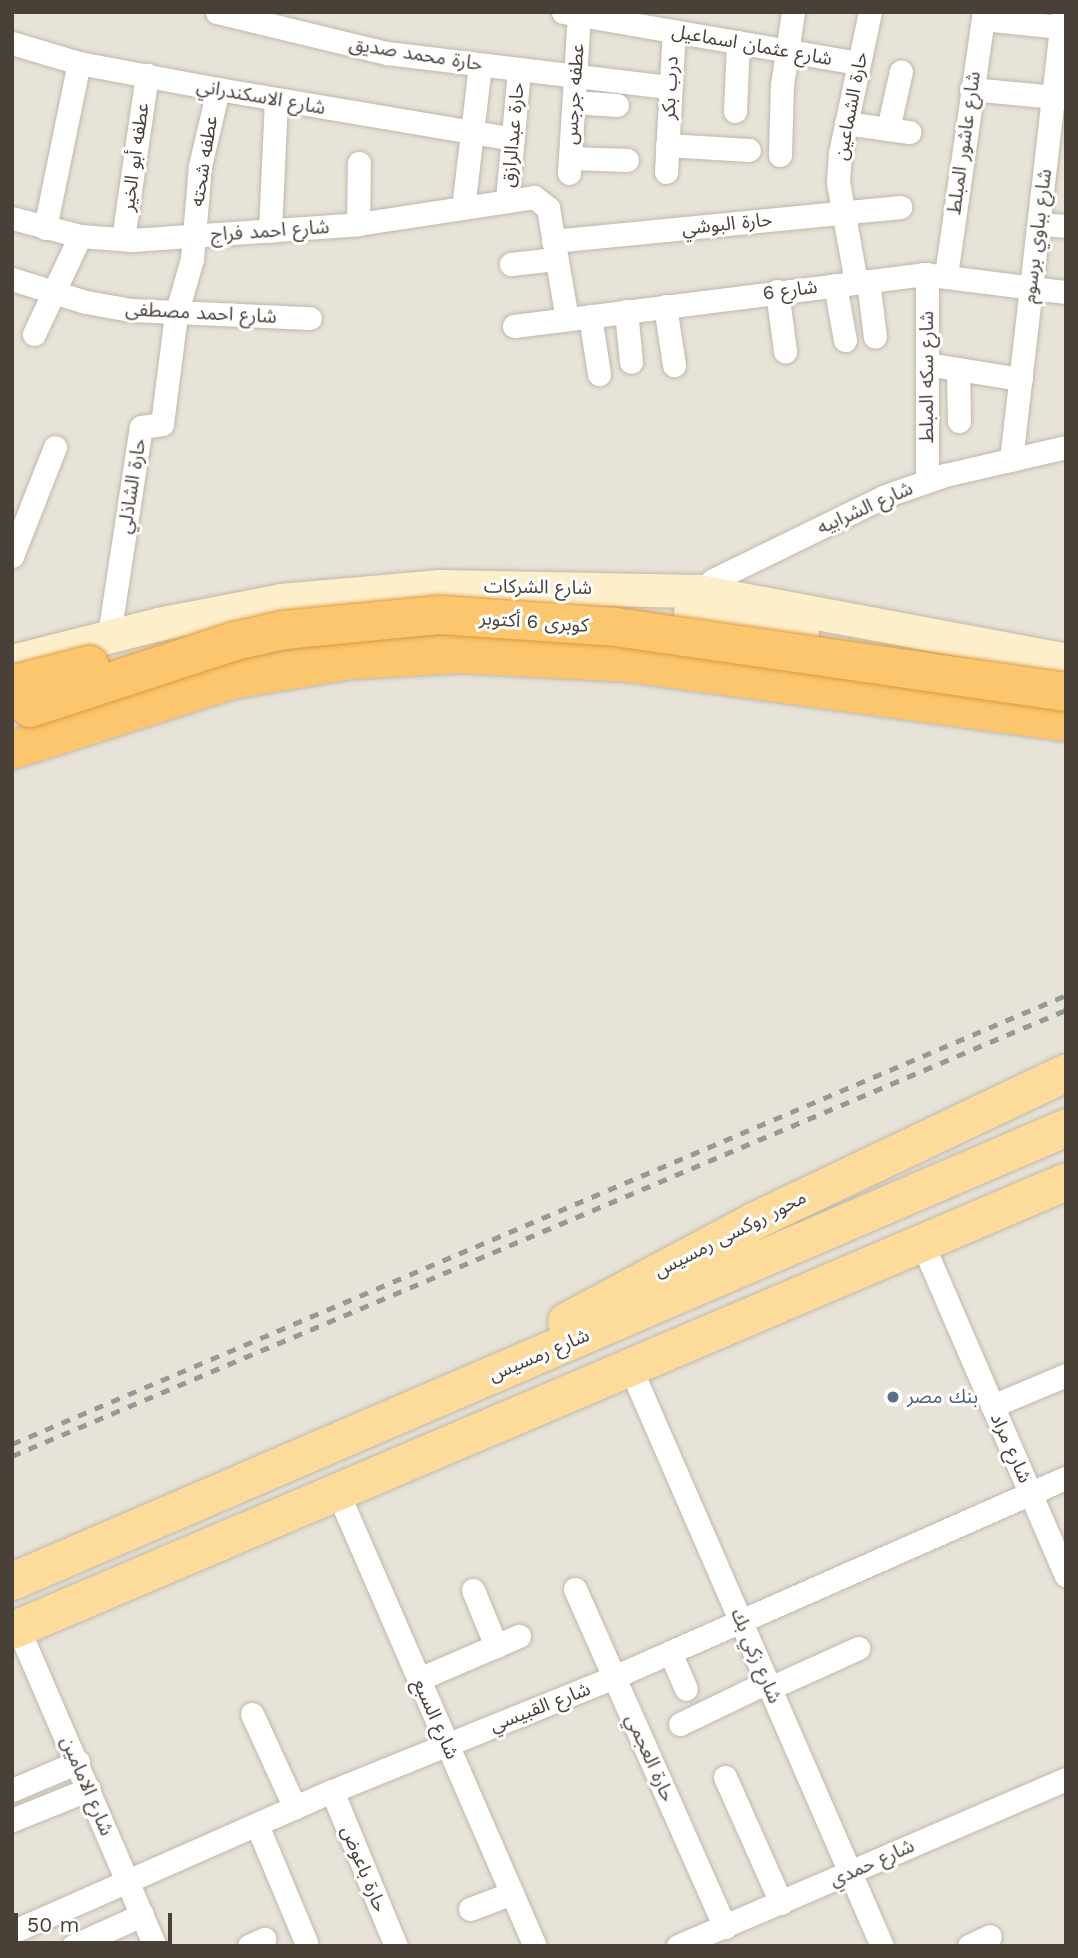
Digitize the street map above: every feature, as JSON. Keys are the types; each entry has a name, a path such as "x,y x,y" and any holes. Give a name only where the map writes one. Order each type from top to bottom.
{"highway":[{"name":"كوبرى 6 أكتوبر","path":"12,750 284,630 440,615 615,627 1066,692"},
{"path":"12,733 197,676 320,652 403,642 485,640 636,649 1066,709"},
{"name":"كوبرى 6 أكتوبر","path":"12,714 172,680 230,680 351,660 515,655 629,663 1066,722"},
{"path":"12,685 130,657 172,680 150,728 12,775"}],"main road":[{"name":"شارع الشركات","path":"12,661 109,635 281,600 390,588 693,602 1066,660"},
{"name":"شارع الشركات","path":"12,674 182,632 386,605 652,607 693,602 967,661 1066,670"},
{"path":"636,649 673,634 693,602"},
{"path":"693,602 688,638 707,658"},
{"name":"محور روكسى رمسيس","path":"403,1414 701,1247 1066,1072"},
{"name":"شارع رمسيس","path":"12,1581 1066,1127"},
{"path":"15,1629 1066,1181"}],"street":[{"name":"حارة محمد صديق","path":"218,12 387,53 670,87"},
{"path":"779,155 786,50 793,12"},
{"name":"حارة الشماعين","path":"870,12 846,123 839,172 853,283 875,337"},
{"name":"شارع عثمان اسماعيل","path":"571,14 643,19 674,31 859,63"},
{"name":"عطفه جرجس","path":"571,14 575,77 570,165 626,160"},
{"path":"984,15 1062,20"},
{"name":"شارع عاشور المبلط","path":"937,274 984,15"},
{"name":"شارع بباوي برسوم","path":"1011,460 1039,223 1060,98 1062,20"},
{"name":"درب بكر","path":"666,172 674,31"},
{"path":"735,111 738,42"},
{"name":"شارع الاسكندراني","path":"12,43 79,63 276,100 513,139"},
{"path":"45,229 79,63"},
{"path":"463,208 480,65"},
{"name":"حارة عبدالرازق","path":"517,199 513,139 519,70"},
{"path":"846,123 899,130 901,71"},
{"name":"عطفه أبو الخير","path":"123,239 147,75"},
{"name":"عطفه شحته","path":"176,315 195,235 200,166 218,89"},
{"path":"971,89 1060,98"},
{"path":"270,231 276,100"},
{"path":"574,102 617,105"},
{"name":"درب بكر","path":"667,145 749,150"},
{"path":"358,224 359,163"},
{"path":"517,199 548,208 566,319"},
{"name":"شارع احمد فراج","path":"12,218 45,229 80,236 123,239 358,224 517,199"},
{"name":"حارة البوشي","path":"511,264 555,250 842,212 900,207"},
{"path":"1039,223 1066,226"},
{"path":"34,334 80,236"},
{"name":"شارع 6","path":"514,326 777,291 937,274 1066,292"},
{"name":"شارع سكه المبلط","path":"927,481 927,364 937,274"},
{"name":"شارع احمد مصطفى","path":"12,279 53,293 131,310 176,315 310,318"},
{"path":"845,340 853,283"},
{"path":"777,291 785,351"},
{"path":"665,306 674,365"},
{"path":"626,311 631,362"},
{"name":"حارة الشاذلي","path":"109,635 141,427 162,424 176,315"},
{"path":"590,316 599,374"},
{"path":"927,364 1021,379"},
{"path":"958,369 959,421"},
{"path":"12,556 55,447"},
{"name":"شارع الشرابيه","path":"693,602 713,580 885,496 927,481 1066,447"},
{"name":"شارع مراد","path":"922,1243 1064,1564"},
{"name":"شارع زكي بك","path":"630,1367 882,1946"},
{"path":"992,1406 1066,1375"},
{"name":"شارع القبيسي","path":"15,1923 128,1883 332,1791 614,1677 1066,1478"},
{"name":"شارع السبع","path":"337,1492 535,1946"},
{"name":"حارة العجمي","path":"575,1588 725,1927"},
{"path":"474,1590 496,1646"},
{"name":"شارع الامامين","path":"15,1629 78,1762 155,1946"},
{"path":"419,1679 519,1636"},
{"path":"680,1724 858,1648"},
{"path":"670,1652 685,1689"},
{"path":"252,1714 295,1808"},
{"path":"12,1790 78,1762"},
{"path":"725,1777 781,1903"},
{"name":"شارع حمدي","path":"678,1946 1066,1779"},
{"path":"12,1820 89,1788"},
{"name":"حارة باعوض","path":"332,1791 396,1946"},
{"path":"257,1825 306,1942"},
{"path":"470,1909 512,1893"},
{"path":"73,1946 142,1916"},
{"path":"968,1946 990,1936"}],"shaded area":[{"path":"12,12 1066,12 1066,1946 12,1946"}],"railway":[{"path":"12,1444 1066,995"},
{"path":"12,1456 1066,1010"}],"place":[{"name":"بنك مصر","path":"893,1397"}]}
